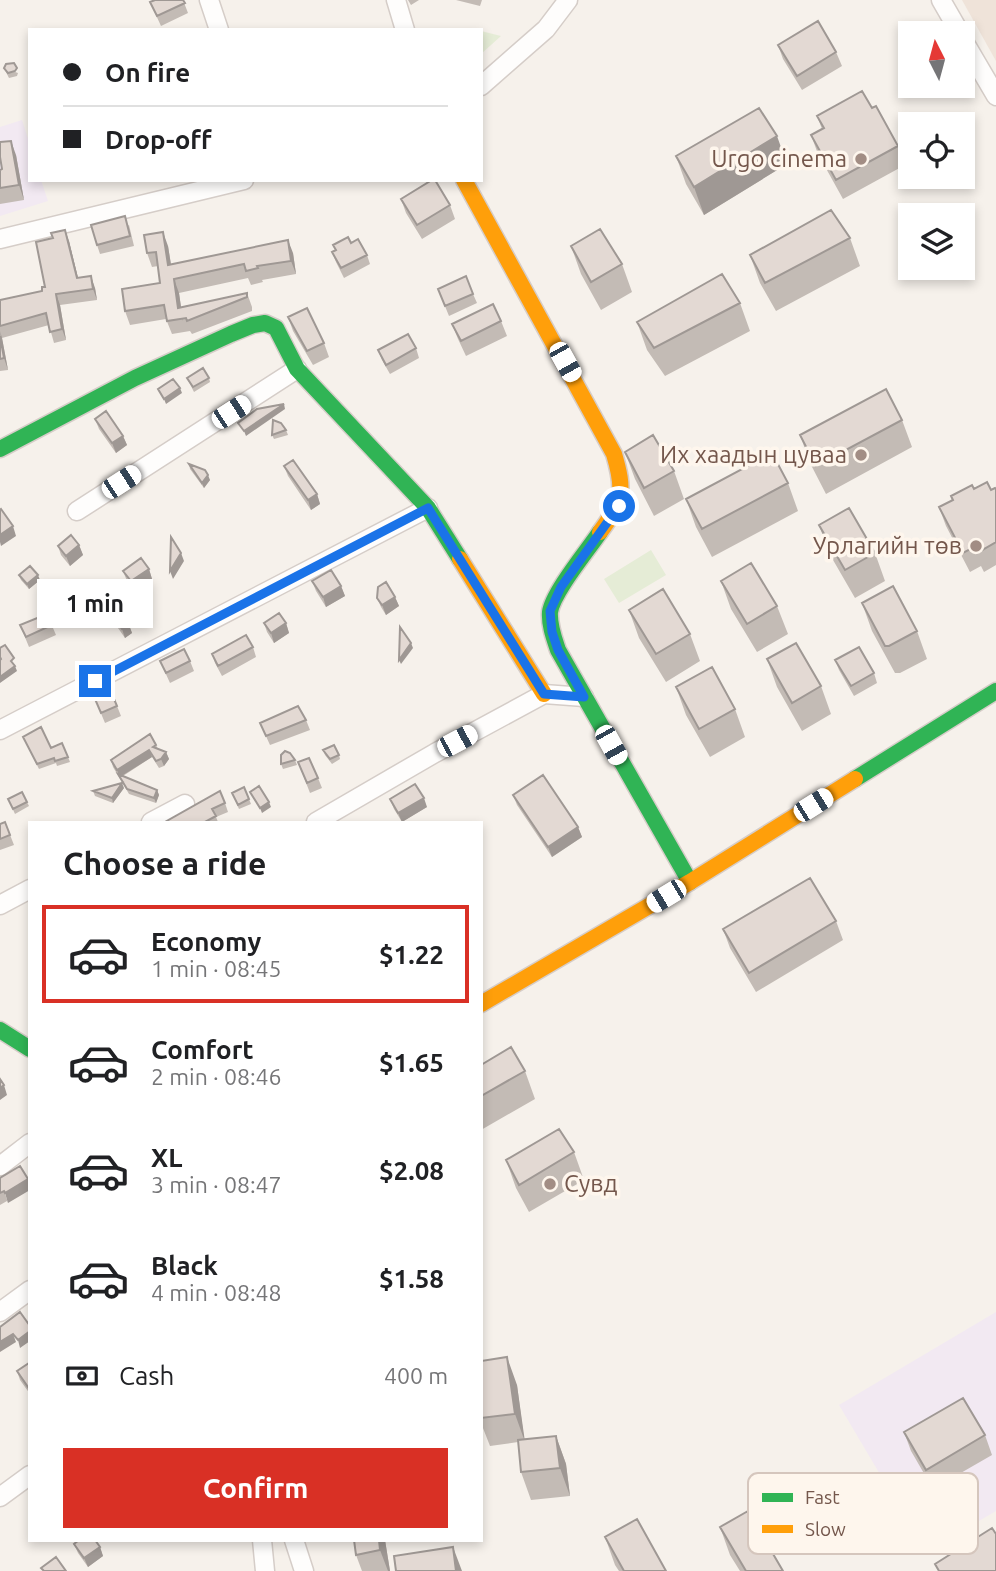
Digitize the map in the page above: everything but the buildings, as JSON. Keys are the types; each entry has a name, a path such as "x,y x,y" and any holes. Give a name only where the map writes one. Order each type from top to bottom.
{"street":[{"path":"209,0 218,28"},
{"path":"396,0 404,28"},
{"path":"483,84 546,29 568,0"},
{"path":"941,0 953,21"},
{"path":"975,60 996,96"},
{"path":"0,239 237,182"},
{"path":"465,182 598,420 614,454 621,477 619,506 561,587 550,611 552,632 558,650 690,882"},
{"path":"0,449 135,378 253,325 265,323 276,328 297,369 428,508 544,694"},
{"path":"78,511 297,369"},
{"path":"0,730 428,508"},
{"path":"483,1003 690,882 996,691"},
{"path":"318,821 435,752 544,694 584,697"},
{"path":"153,821 185,804"},
{"path":"0,905 28,890"},
{"path":"0,1030 28,1048"},
{"path":"0,1166 28,1145"},
{"path":"0,1312 28,1291"},
{"path":"0,1497 28,1476"},
{"path":"262,1542 265,1571"},
{"path":"295,1542 304,1571"}],"shaded area":[{"path":"962,0 996,0 996,61 975,21"},
{"path":"22,120 28,139 28,182 42,182 48,201 0,216 0,127"},
{"path":"996,1312 996,1511 978,1522 978,1473 879,1473 839,1405"}],"green space":[{"path":"483,32 501,36 483,52"},
{"path":"651,550 666,575 619,603 604,579"}],"traffic: fast":[{"path":"0,449 135,378 231,334 265,323 276,328 297,369 428,508 460,559"},
{"path":"600,532 564,583 553,604 550,612 552,631 558,650 690,882"},
{"path":"855,779 996,691"},
{"path":"0,1030 28,1048"}],"traffic: slow":[{"path":"465,182 614,454 620,477 620,495 600,532"},
{"path":"460,559 544,694"},
{"path":"483,1003 690,882 855,779"}],"place":[{"name":"Urgo cinema","path":"861,159"},
{"name":"Их хаадын цуваа","path":"861,455"},
{"name":"Урлагийн төв","path":"976,546"},
{"name":"Сувд","path":"550,1184"}],"route":[{"path":"95,681 428,508 544,694 584,697 558,650 552,632 550,611 561,587 619,506"}]}
